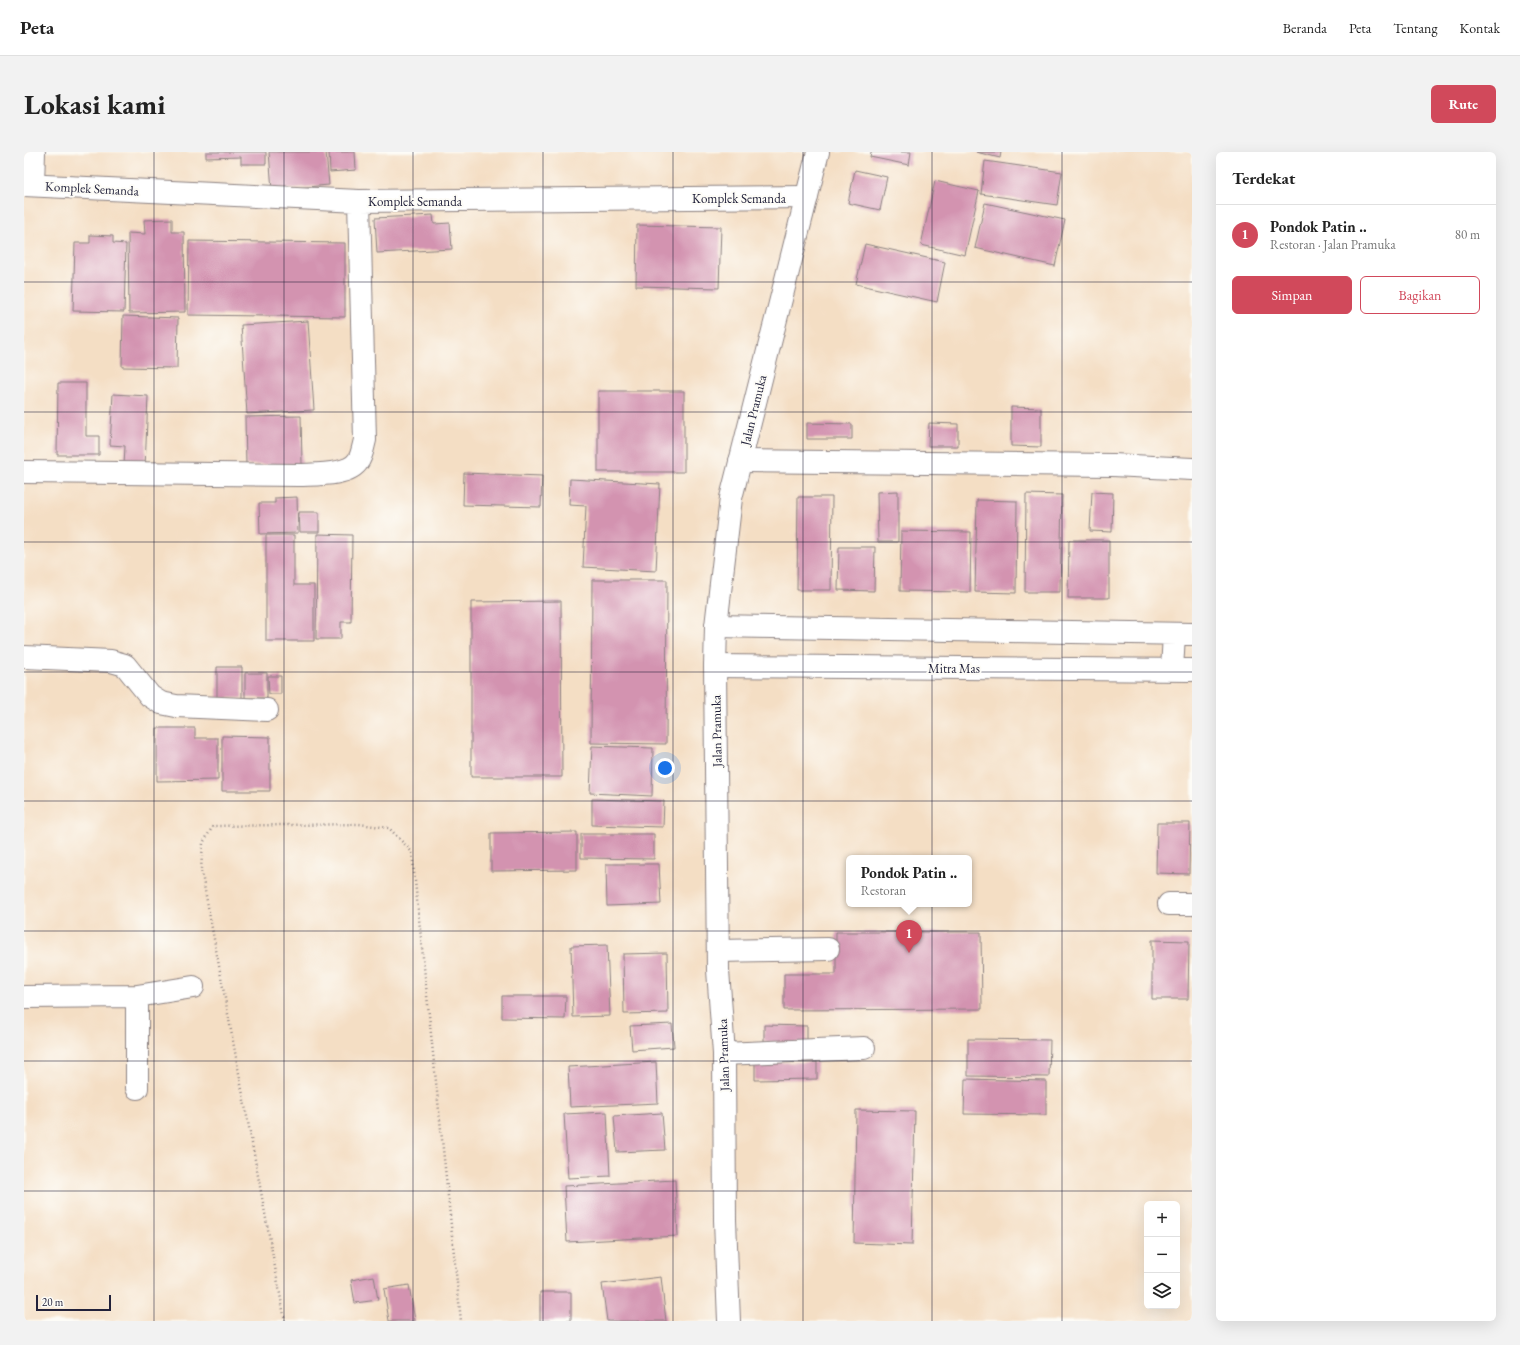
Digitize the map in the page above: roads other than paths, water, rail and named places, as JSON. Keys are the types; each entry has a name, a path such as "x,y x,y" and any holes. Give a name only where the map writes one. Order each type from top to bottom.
{"street":[{"path":"28,185 34,152"},
{"name":"Jalan Pramuka","path":"729,1321 725,1220 724,1054 718,951 715,666 716,626 731,498 818,152"},
{"name":"Komplek Semanda","path":"28,185 359,201 807,197"},
{"path":"24,472 299,475 336,473 352,467 358,462 365,440 359,201"},
{"path":"740,461 1113,465 1192,469"},
{"path":"716,626 1183,634 1182,670"},
{"path":"24,657 111,661 125,665 150,696 161,703 176,706 267,710"},
{"name":"Mitra Mas","path":"715,666 1182,670"},
{"path":"1169,904 1192,904"},
{"path":"718,951 828,949"},
{"path":"24,997 137,996 193,987"},
{"path":"137,996 137,1088"},
{"path":"724,1054 864,1048"}],"place":[{"name":"Pondok Patin ..","path":"909,953"}]}
